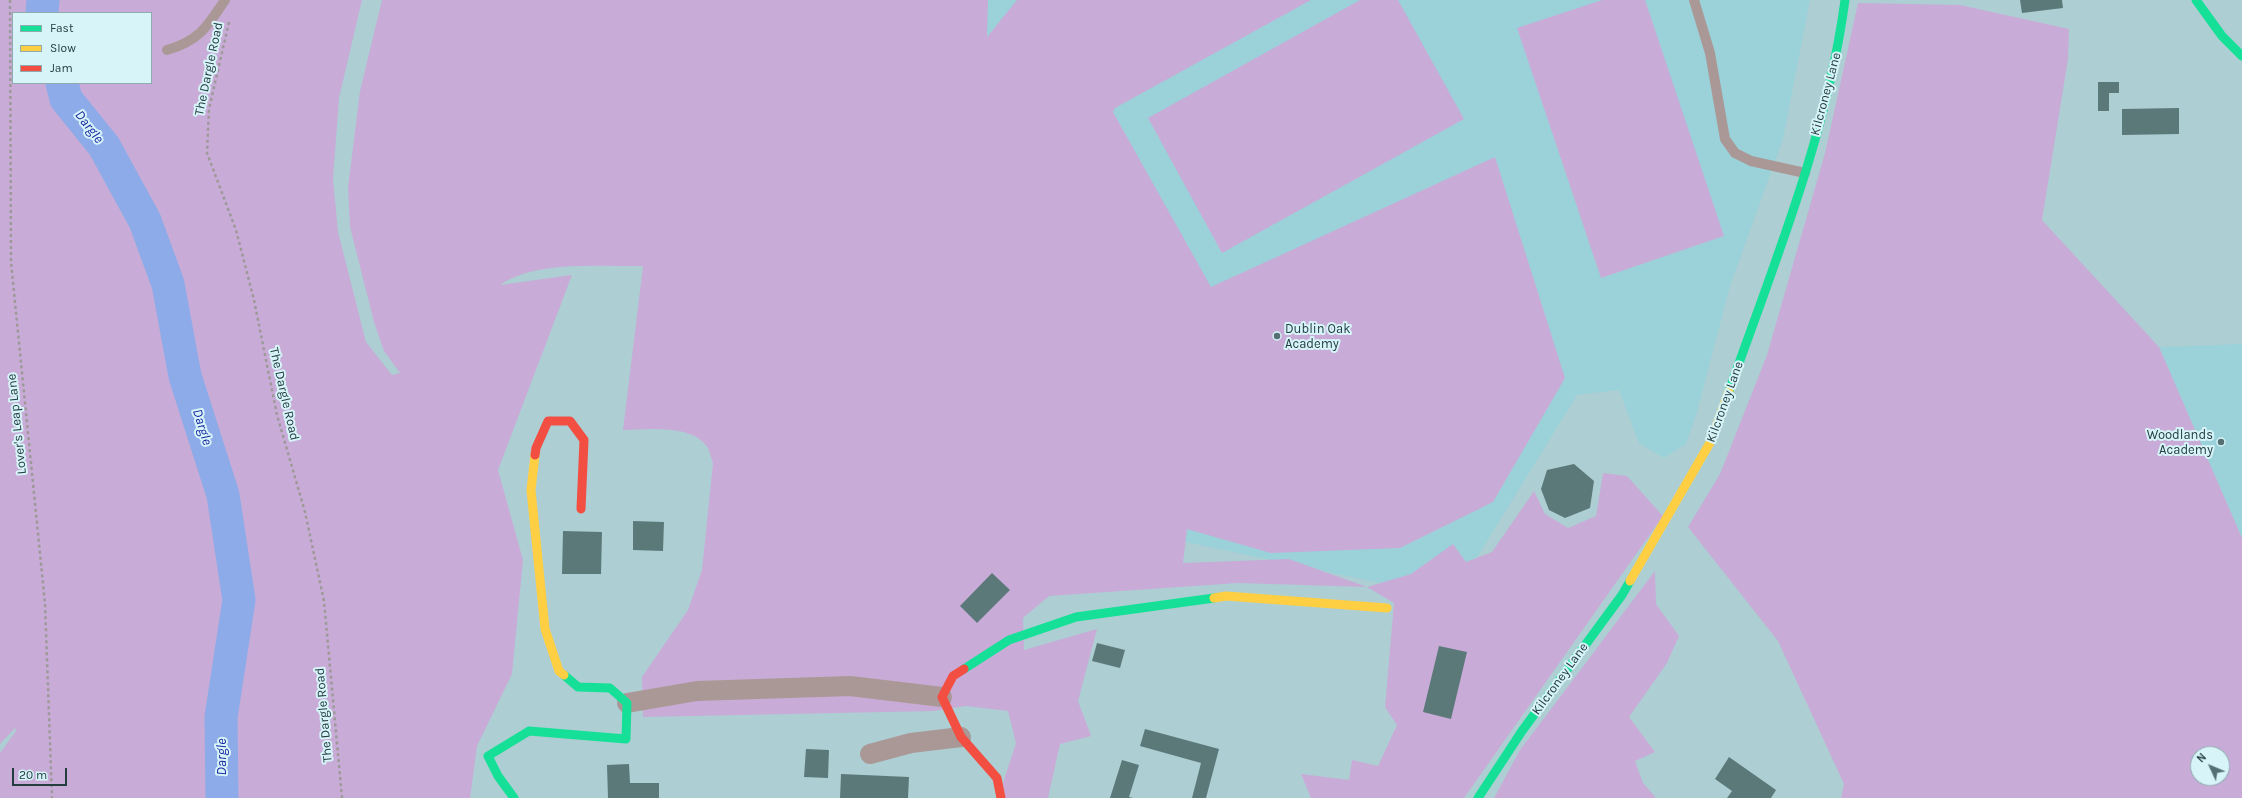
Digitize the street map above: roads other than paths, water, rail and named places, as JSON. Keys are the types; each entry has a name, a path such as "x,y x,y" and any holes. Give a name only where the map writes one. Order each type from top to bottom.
{"street":[{"name":"Kilcroney Lane","path":"1478,798 1522,731 1622,595 1712,441 1805,173 1839,44 1845,0"},
{"path":"2196,0 2222,36 2242,56"},
{"path":"580,509 584,440 570,421 548,421 536,448 531,490 545,628 559,671 578,688 610,688 627,703"},
{"path":"942,697 953,676 1008,640 1076,617 1226,596 1387,608"},
{"path":"627,703 698,690 850,686 942,697"},
{"path":"942,697 961,738 997,778 1001,798"},
{"path":"514,798 498,776 488,756 529,732 626,740 627,703"},
{"path":"870,754 911,743 961,738"}],"lane":[{"path":"167,50 186,45 201,33 225,0"},
{"path":"1694,0 1710,53 1725,139 1735,153 1751,161 1805,173"}],"waterway":[{"name":"Dargle","path":"42,12 43,0"},
{"name":"Dargle","path":"62,84 66,99 104,146 145,221 168,284 185,376 223,495 239,600 221,717 222,798"}],"place":[{"name":"Dublin Oak Academy","path":"1277,336"},
{"name":"Woodlands Academy","path":"2221,442"}]}
